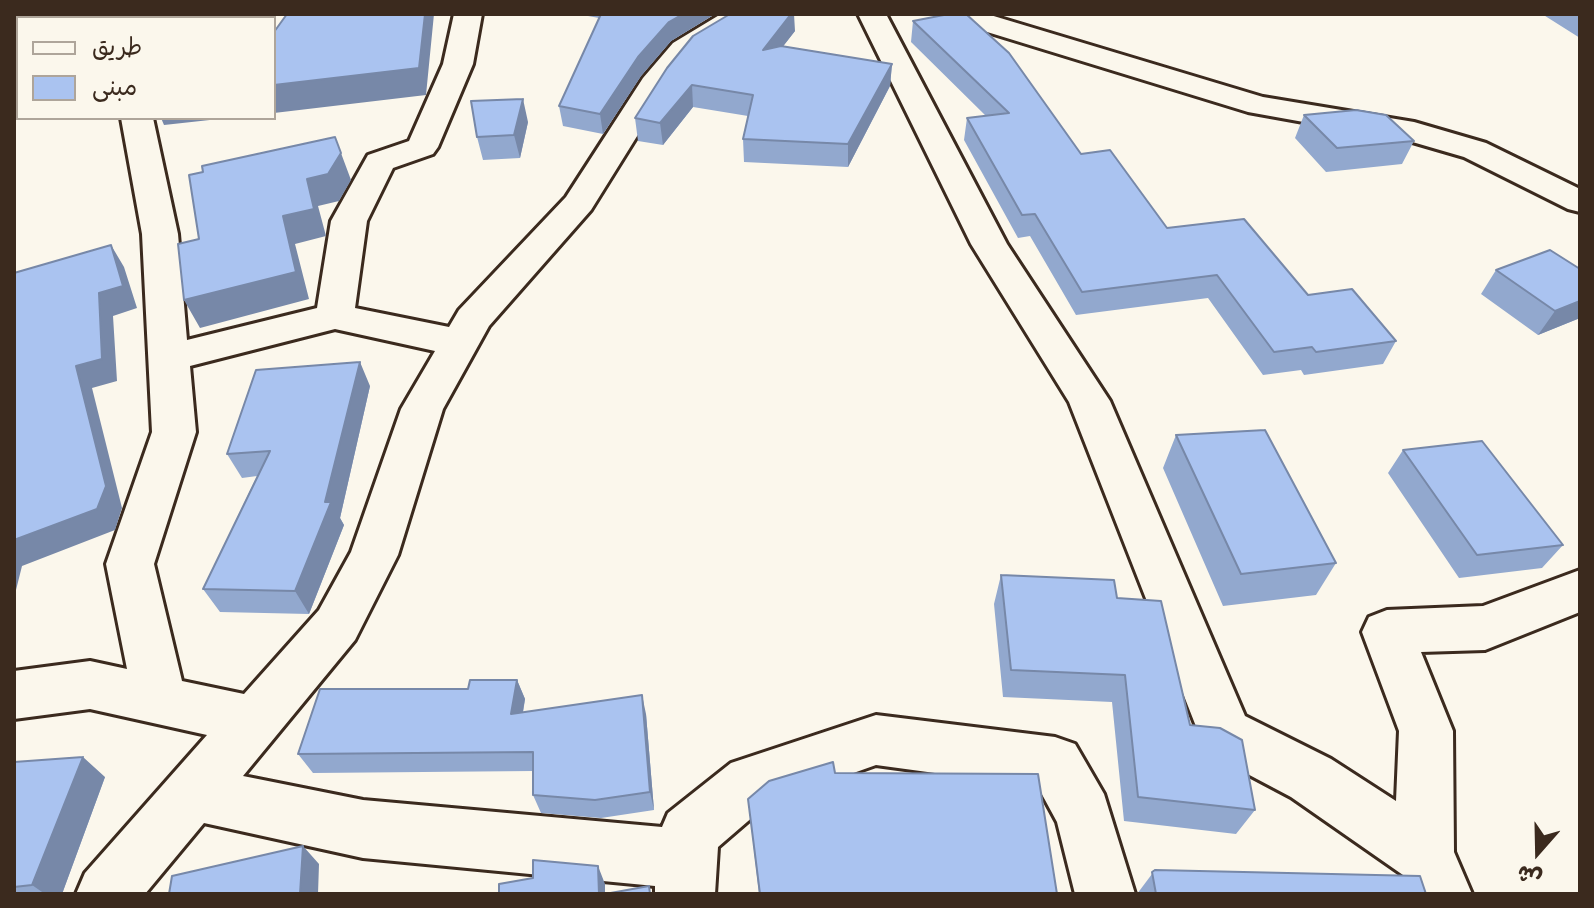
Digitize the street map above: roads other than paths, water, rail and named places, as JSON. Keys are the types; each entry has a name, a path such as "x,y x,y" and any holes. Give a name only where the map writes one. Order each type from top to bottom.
{"street":[{"path":"335,316 349,221 380,162 422,147 458,64 468,14"},
{"path":"106,894 337,625 374,555 422,409 473,319 579,203 654,84 683,49 740,14"},
{"path":"872,14 989,244 1089,401 1225,734 1311,778 1433,874"},
{"path":"958,14 1259,105 1414,132 1475,150 1580,202"},
{"path":"137,120 160,234 174,432 130,564 160,701"},
{"path":"169,358 335,316 459,343"},
{"path":"1433,874 1426,731 1387,632 1485,628 1580,590"},
{"path":"14,695 90,685 252,721"},
{"path":"190,793 363,829 686,877 689,833 751,782 876,740 1055,763 1084,814 1105,894"}]}
